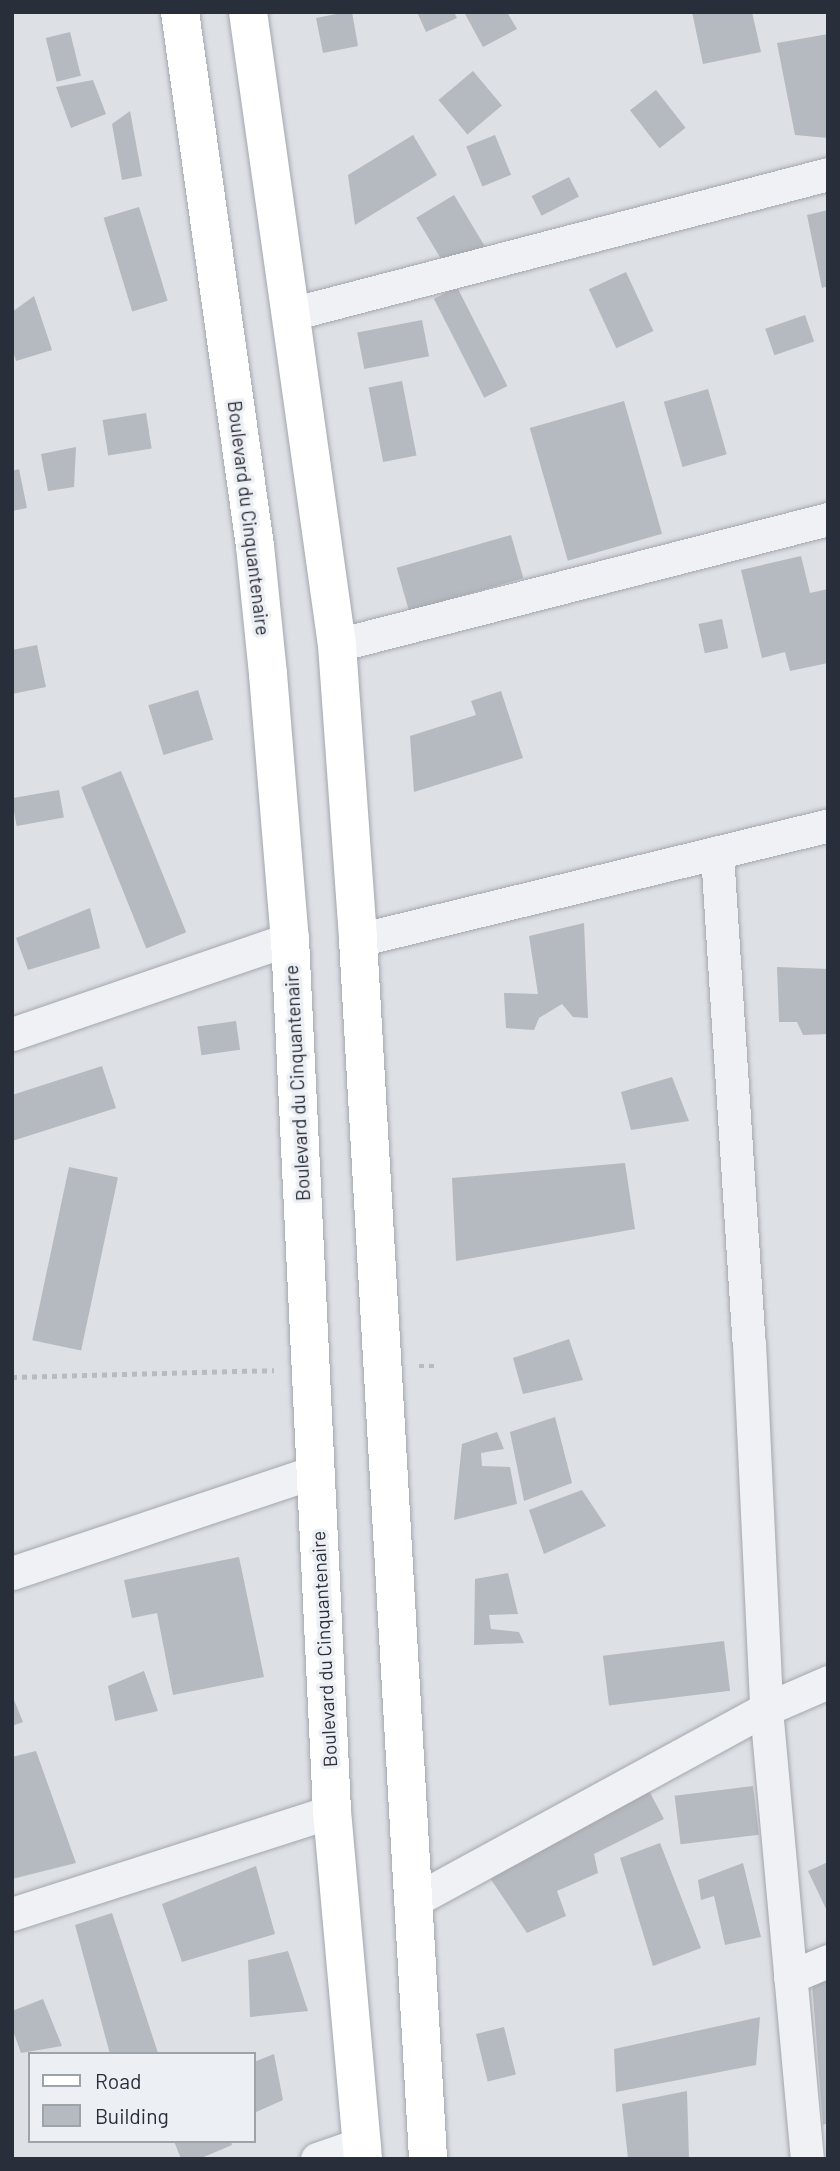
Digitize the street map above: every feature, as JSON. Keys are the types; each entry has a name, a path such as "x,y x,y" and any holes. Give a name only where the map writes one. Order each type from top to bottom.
{"main road":[{"name":"Boulevard du Cinquantenaire","path":"180,12 255,546 290,939 332,1811 363,2151"},
{"path":"248,12 337,645 358,940 428,2159"}],"street":[{"path":"291,314 828,174"},
{"path":"337,645 828,519"},
{"path":"358,940 828,825"},
{"path":"717,854 748,1343 766,1709 807,2159"},
{"path":"12,1034 290,939"},
{"path":"12,1573 316,1471"},
{"path":"415,1900 766,1709 828,1682"},
{"path":"12,1914 332,1811"},
{"path":"790,1977 828,1961"},
{"path":"317,2159 363,2151"}],"path":[{"path":"382,1367 436,1366"},
{"path":"12,1377 311,1369"}],"building":[{"path":"352,12 358,46 323,53 316,18"},
{"path":"417,12 454,12 457,18 426,32"},
{"path":"464,12 507,12 517,29 483,47"},
{"path":"692,12 752,12 761,52 703,64"},
{"path":"70,32 81,76 57,82 46,38"},
{"path":"828,34 828,138 795,135 777,43"},
{"path":"473,71 502,105 467,134 439,100"},
{"path":"93,80 106,114 71,128 56,87"},
{"path":"656,90 686,128 660,148 630,110"},
{"path":"130,111 142,176 122,180 112,124"},
{"path":"413,135 437,175 355,225 348,175"},
{"path":"495,135 511,175 482,186 466,147"},
{"path":"569,177 579,197 542,216 532,196"},
{"path":"454,195 486,249 449,272 416,218"},
{"path":"139,207 168,301 132,312 104,218"},
{"path":"828,210 828,286 822,288 807,215"},
{"path":"626,272 653,331 616,348 589,289"},
{"path":"457,287 507,386 484,398 434,299"},
{"path":"34,296 52,350 16,361 12,347 12,312"},
{"path":"805,315 814,341 774,355 765,329"},
{"path":"422,320 429,356 364,369 357,333"},
{"path":"402,381 417,456 383,462 369,387"},
{"path":"708,389 727,454 683,467 664,402"},
{"path":"624,401 662,534 568,561 530,428"},
{"path":"146,413 152,449 108,455 103,420"},
{"path":"76,447 74,487 48,491 41,454"},
{"path":"19,469 27,508 12,511 12,471"},
{"path":"511,535 523,578 409,611 397,568"},
{"path":"801,556 810,593 828,589 828,663 790,671 785,652 762,658 741,570"},
{"path":"722,619 728,648 705,653 699,624"},
{"path":"37,645 46,687 12,694 12,650"},
{"path":"198,690 213,740 163,755 148,705"},
{"path":"501,691 523,758 414,792 410,736 476,715 471,701"},
{"path":"121,771 186,932 146,948 81,787"},
{"path":"59,790 64,818 17,826 12,798"},
{"path":"90,908 100,948 28,970 16,938"},
{"path":"584,923 588,1018 573,1017 562,1004 539,1018 534,1030 506,1028 504,993 538,994 529,936"},
{"path":"777,967 828,969 828,1034 803,1035 797,1022 779,1022"},
{"path":"236,1021 240,1050 201,1055 197,1026"},
{"path":"102,1066 116,1108 12,1141 12,1095"},
{"path":"672,1077 689,1121 631,1130 621,1092"},
{"path":"625,1163 635,1229 456,1261 452,1178"},
{"path":"69,1167 118,1177 81,1351 32,1340"},
{"path":"569,1339 583,1380 523,1394 513,1358"},
{"path":"555,1417 572,1483 524,1501 510,1432"},
{"path":"497,1432 504,1449 481,1453 482,1466 510,1467 517,1504 454,1520 462,1444"},
{"path":"582,1490 606,1526 544,1554 529,1510"},
{"path":"239,1557 264,1677 173,1695 157,1613 132,1618 124,1580"},
{"path":"508,1573 518,1614 489,1615 491,1629 519,1632 524,1643 474,1645 475,1579"},
{"path":"724,1641 730,1691 609,1705 603,1656"},
{"path":"144,1671 158,1711 115,1721 108,1686"},
{"path":"12,1695 23,1722 12,1726"},
{"path":"36,1751 76,1863 12,1879 12,1757"},
{"path":"753,1786 759,1835 681,1844 675,1796"},
{"path":"648,1789 664,1819 594,1854 598,1873 557,1891 566,1916 527,1933 490,1878"},
{"path":"660,1843 701,1948 653,1966 620,1858"},
{"path":"828,1862 828,1913 808,1871"},
{"path":"743,1863 761,1937 725,1945 714,1896 701,1900 698,1880"},
{"path":"256,1866 275,1934 182,1962 162,1904"},
{"path":"112,1913 158,2052 109,2052 75,1925"},
{"path":"288,1951 308,2011 250,2017 248,1960"},
{"path":"828,1976 828,2123 823,2125 812,1982"},
{"path":"43,1999 62,2046 21,2053 12,2028 12,2011"},
{"path":"760,2017 756,2065 616,2092 614,2049"},
{"path":"504,2027 516,2075 488,2082 476,2034"},
{"path":"274,2054 283,2100 256,2112 256,2061"},
{"path":"687,2091 689,2159 628,2159 622,2104"},
{"path":"175,2143 232,2143 199,2159 181,2159"}]}
